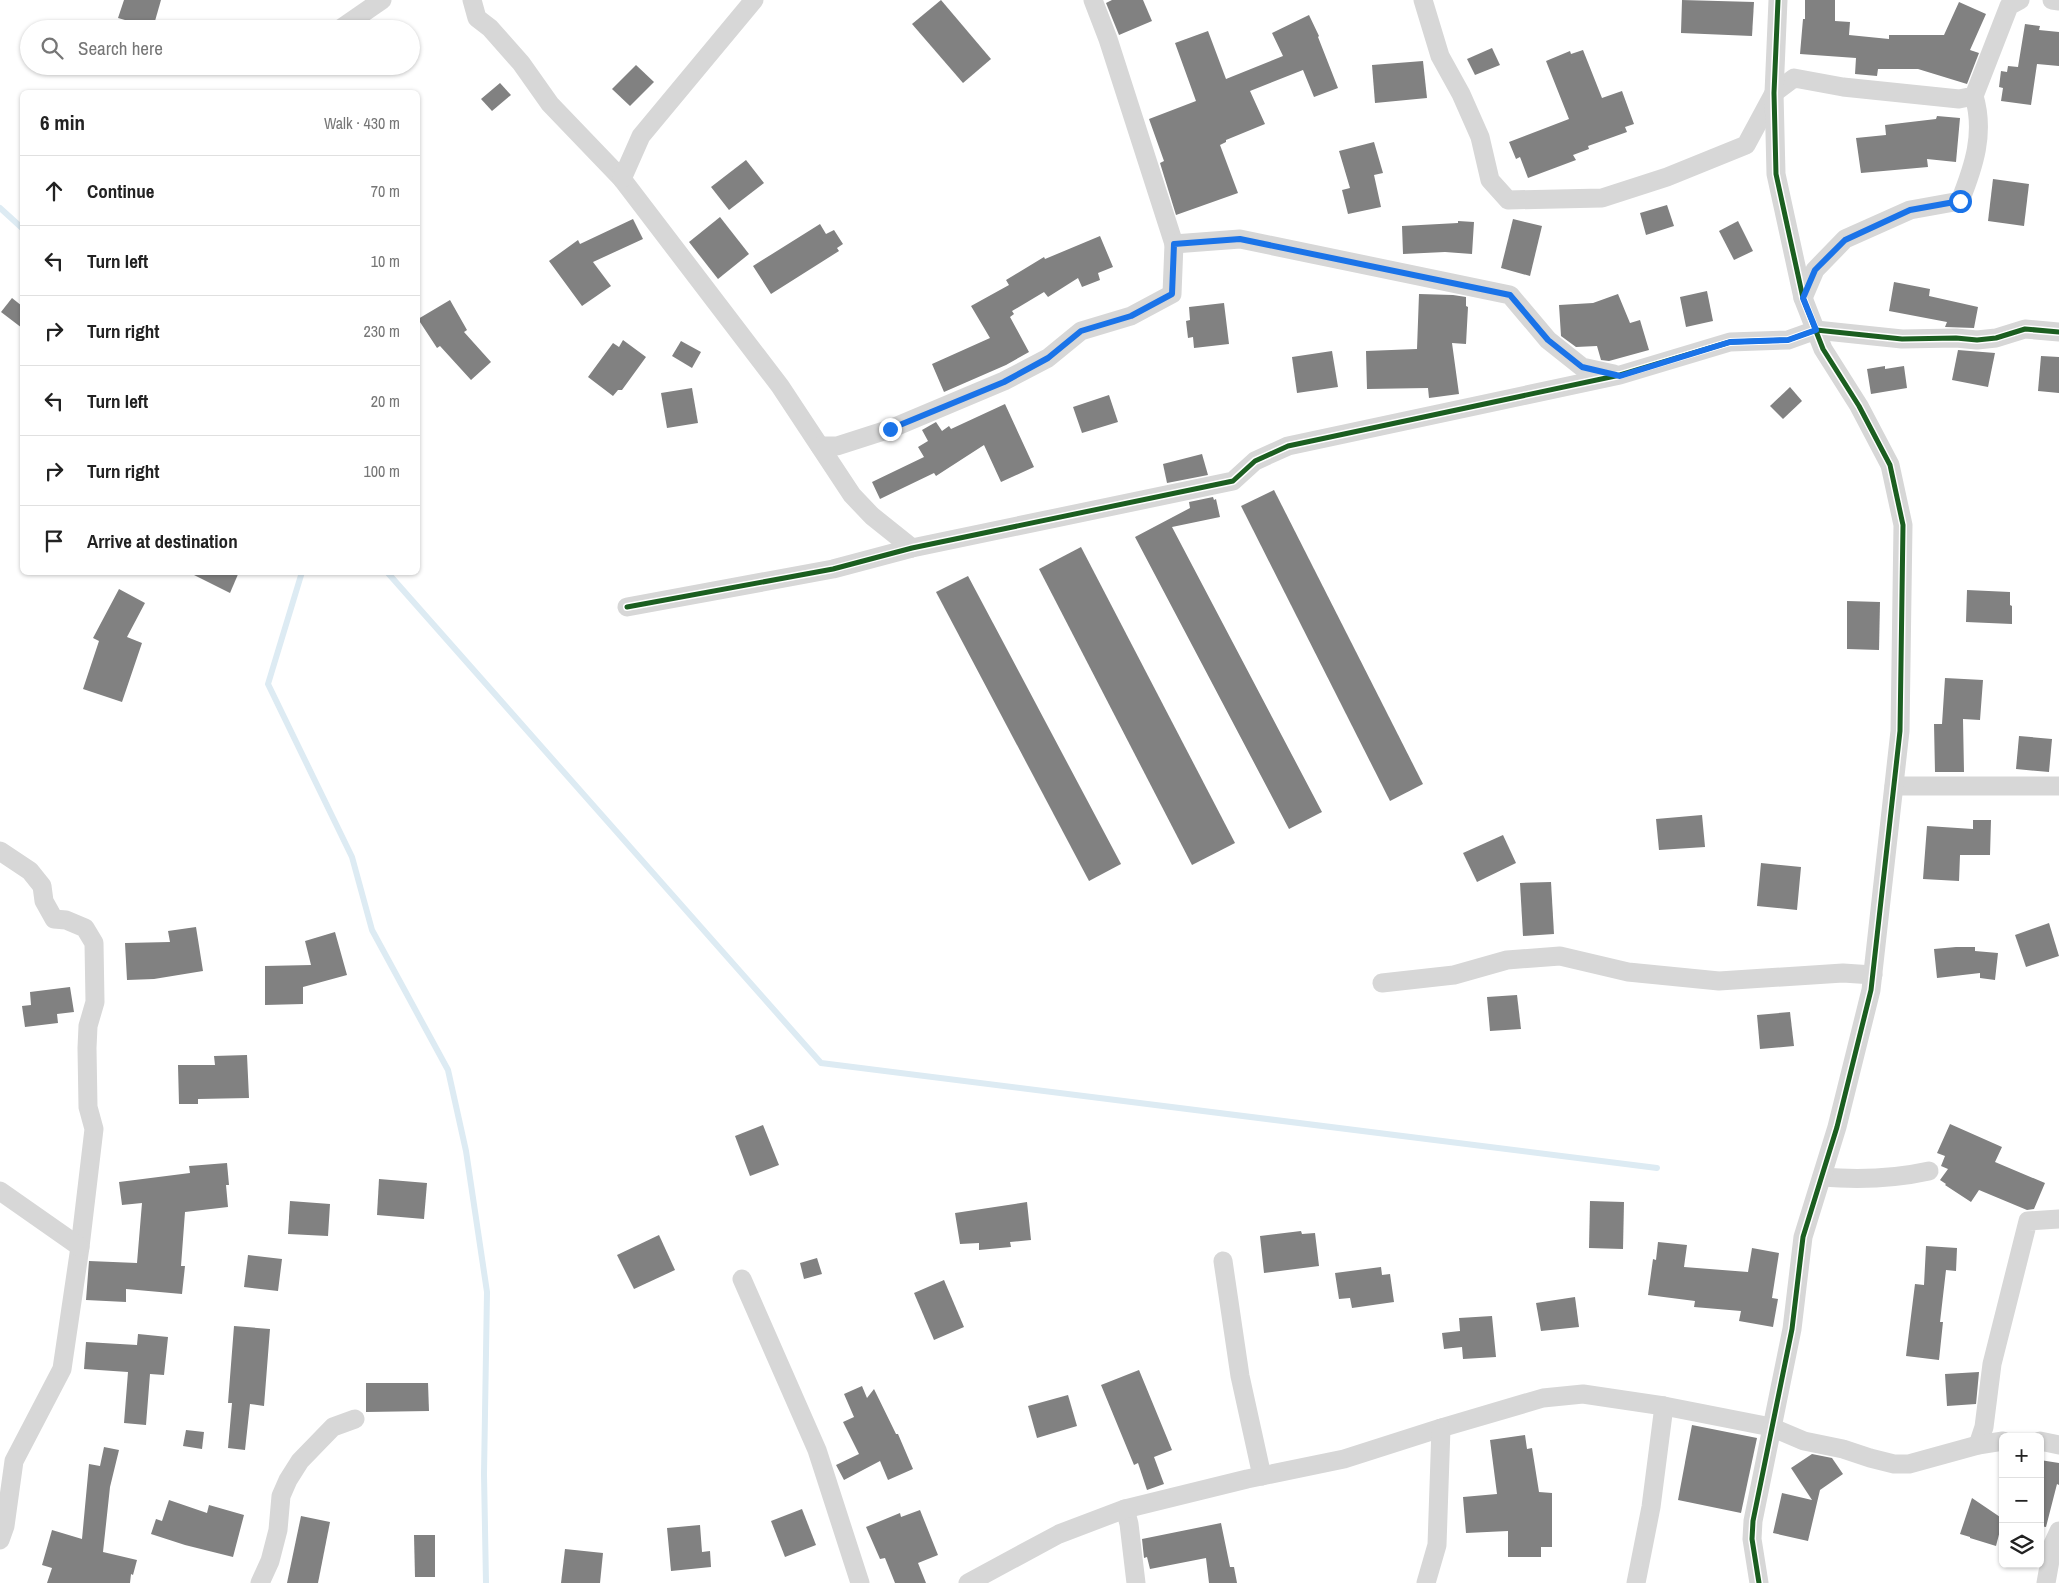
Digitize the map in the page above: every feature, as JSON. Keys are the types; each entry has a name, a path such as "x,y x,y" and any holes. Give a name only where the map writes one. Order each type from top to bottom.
{"street":[{"path":"353,20 382,0"},
{"path":"472,0 477,18 490,28 521,63 550,104 622,179 747,342 780,386 852,496 872,516 912,548"},
{"path":"622,179 642,136 754,0"},
{"path":"820,446 837,446 890,429 1004,382 1048,358 1081,331 1131,316 1172,294 1174,244 1108,39 1093,0"},
{"path":"1423,0 1440,56 1461,94 1480,137 1490,180 1508,200 1602,198 1667,177 1746,145 1774,93 1794,78 1843,87 1959,99 1974,96"},
{"path":"1759,1583 1752,1539 1753,1521 1792,1329 1803,1238 1842,1109 1871,990 1900,731 1903,525 1890,465 1859,406 1823,349 1803,298 1776,174 1774,93 1778,0"},
{"path":"1803,298 1815,270 1845,240 1910,210 1960,201 1973,168 1977,148 1978,109 1974,96 2009,6 2020,0"},
{"path":"2052,0 2059,1"},
{"path":"1174,244 1240,239 1510,295 1548,340 1582,367 1620,376"},
{"path":"627,607 833,569 912,548 1233,481 1255,461 1288,446 1620,376 1730,342 1788,340 1816,330 1902,339 1956,338 1976,340 1996,338 2026,330 2059,332"},
{"path":"1894,786 2059,786"},
{"path":"0,851 30,871 42,886 44,901 54,919 66,920 85,928 94,943 95,1002 88,1026 87,1048 88,1107 94,1129 80,1247 62,1370 14,1461 5,1526 0,1540"},
{"path":"1382,983 1454,975 1507,960 1560,956 1628,972 1719,981 1843,973 1873,975"},
{"path":"1822,1177 1902,1177 1929,1171"},
{"path":"0,1190 80,1247"},
{"path":"1978,1445 1984,1427 1992,1364 2028,1221 2059,1218"},
{"path":"1223,1261 1240,1376 1262,1476"},
{"path":"742,1279 817,1450 860,1583"},
{"path":"968,1583 1059,1534 1125,1509 1262,1476 1344,1459 1543,1398 1583,1394 1664,1406 1771,1427 1804,1441 1843,1449 1894,1464 1909,1464 1978,1445 1999,1442"},
{"path":"1636,1583 1651,1507 1664,1406"},
{"path":"260,1583 270,1561 278,1530 281,1496 288,1480 300,1461 333,1428 355,1419"},
{"path":"1426,1583 1438,1545 1441,1428"},
{"path":"2044,1442 2059,1445"},
{"path":"1125,1509 1129,1524 1136,1583"},
{"path":"2046,1583 2053,1544 2059,1531"}],"building":[{"path":"124,0 161,0 155,20 125,20 118,18"},
{"path":"941,0 991,59 963,83 912,24"},
{"path":"1112,0 1143,0 1152,21 1119,35 1106,3"},
{"path":"1682,0 1754,2 1752,36 1681,33"},
{"path":"1805,0 1835,0 1835,21 1850,22 1849,35 1889,39 1889,35 1944,35 1959,2 1986,14 1970,50 1979,53 1967,84 1918,69 1878,69 1877,76 1855,74 1856,58 1800,54 1803,19 1805,19"},
{"path":"1309,15 1319,36 1338,88 1314,97 1303,70 1250,91 1265,124 1226,140 1226,142 1220,145 1238,193 1176,215 1160,163 1164,161 1149,119 1196,101 1175,43 1208,31 1226,79 1283,56 1272,33"},
{"path":"2025,24 2040,26 2039,30 2059,32 2059,66 2037,64 2031,105 2001,101 2003,88 1999,87 2001,71 2007,72 2008,66 2018,67"},
{"path":"1492,48 1500,65 1475,75 1467,59"},
{"path":"1583,50 1602,98 1622,91 1634,124 1625,127 1627,132 1588,146 1589,149 1573,155 1576,160 1528,178 1520,157 1516,159 1509,142 1569,119 1546,61 1570,51 1571,54"},
{"path":"1423,61 1427,98 1375,103 1372,65"},
{"path":"636,65 654,82 630,106 612,89"},
{"path":"500,83 511,95 492,111 481,99"},
{"path":"1937,116 1960,118 1956,162 1927,159 1928,167 1861,173 1856,138 1886,135 1885,125 1936,119"},
{"path":"1374,142 1383,173 1374,175 1381,207 1348,214 1342,190 1350,188 1339,151"},
{"path":"746,160 764,183 729,210 711,187"},
{"path":"1993,179 2029,184 2024,226 1988,221"},
{"path":"1667,205 1674,226 1646,235 1640,213"},
{"path":"720,217 749,254 718,279 689,242"},
{"path":"633,219 643,239 593,262 611,286 582,306 549,261 578,240 580,244"},
{"path":"1513,219 1542,226 1530,276 1501,268"},
{"path":"1458,221 1474,222 1472,254 1445,252 1403,254 1402,226 1458,223"},
{"path":"1738,221 1753,251 1734,260 1719,231"},
{"path":"820,224 826,234 834,230 843,244 837,248 839,251 771,294 753,266"},
{"path":"1100,236 1113,267 1098,273 1100,280 1082,287 1078,278 1048,297 1044,292 1012,311 1014,314 1010,317 1029,352 1006,365 944,392 932,364 990,338 971,306 1009,285 1006,280 1044,257 1045,259"},
{"path":"1894,282 1930,289 1929,296 1978,307 1974,328 1945,327 1947,322 1889,311"},
{"path":"1707,291 1713,321 1686,327 1680,297"},
{"path":"1419,294 1466,297 1466,306 1468,307 1466,344 1452,343 1459,394 1429,398 1428,388 1367,389 1366,351 1417,349"},
{"path":"1618,294 1630,323 1640,320 1649,350 1609,361 1601,360 1597,346 1576,347 1561,336 1559,305 1593,303"},
{"path":"12,298 20,304 20,326 1,312"},
{"path":"450,300 467,330 464,332 491,362 471,380 440,346 437,348 420,322 420,318"},
{"path":"1224,303 1229,344 1194,348 1193,337 1188,338 1186,321 1190,320 1189,307"},
{"path":"623,340 646,357 622,390 618,390 613,396 588,377 613,343 619,347"},
{"path":"681,341 701,352 692,368 672,356"},
{"path":"1958,350 1995,353 1988,387 1952,380"},
{"path":"1332,351 1338,387 1297,393 1292,357"},
{"path":"2041,356 2059,357 2059,393 2038,391"},
{"path":"1885,366 1885,369 1904,366 1907,388 1871,394 1867,369"},
{"path":"1790,387 1802,401 1783,419 1770,406"},
{"path":"692,388 698,423 667,428 661,393"},
{"path":"1109,395 1118,422 1082,433 1073,407"},
{"path":"1005,404 1034,467 1001,482 984,445 936,476 934,473 880,499 872,482 924,457 918,447 928,441 922,430 936,422 942,431 949,426 951,429"},
{"path":"1202,454 1208,475 1167,483 1163,464"},
{"path":"1274,490 1423,784 1390,801 1241,506"},
{"path":"1213,497 1214,500 1216,499 1220,517 1172,527 1322,812 1289,829 1135,537 1190,508 1189,502"},
{"path":"1081,547 1235,843 1192,865 1039,569"},
{"path":"194,575 238,575 230,593"},
{"path":"968,576 1121,864 1089,881 936,592"},
{"path":"119,589 145,603 127,637 142,643 122,702 83,689 99,641 93,638"},
{"path":"1967,590 2010,592 2012,624 1966,622"},
{"path":"1847,601 1880,602 1879,650 1847,649"},
{"path":"1945,678 1983,680 1980,720 1963,719 1964,772 1935,772 1934,724 1942,724"},
{"path":"2019,736 2052,739 2049,772 2016,769"},
{"path":"1702,815 1705,847 1659,850 1656,819"},
{"path":"1973,820 1991,820 1990,855 1960,855 1959,881 1923,879 1927,826 1973,829"},
{"path":"1503,835 1516,863 1477,882 1463,853"},
{"path":"1761,863 1801,867 1797,910 1757,906"},
{"path":"1551,882 1554,934 1523,936 1520,883"},
{"path":"2049,923 2059,956 2026,967 2015,935"},
{"path":"196,927 203,971 154,979 127,980 125,943 170,942 168,931"},
{"path":"335,932 347,975 303,987 303,1004 265,1005 265,966 311,965 305,941"},
{"path":"1975,947 1975,951 1998,953 1995,980 1980,978 1980,973 1937,978 1934,949"},
{"path":"70,987 74,1012 57,1014 58,1023 25,1027 22,1006 31,1005 30,992"},
{"path":"1517,995 1521,1029 1490,1031 1487,997"},
{"path":"1790,1012 1794,1046 1760,1049 1757,1015"},
{"path":"247,1055 249,1098 198,1099 198,1104 179,1104 178,1065 215,1065 214,1056"},
{"path":"1950,1124 2002,1147 1995,1162 2045,1183 2034,1209 2027,1210 1979,1190 1971,1202 1940,1180 1948,1169 1941,1166 1945,1156 1937,1153"},
{"path":"763,1125 779,1165 750,1176 735,1136"},
{"path":"227,1163 228,1207 185,1212 181,1266 185,1266 182,1294 126,1289 126,1302 86,1300 89,1261 137,1263 142,1203 122,1205 119,1182 190,1173 189,1166"},
{"path":"379,1179 427,1183 424,1219 377,1215"},
{"path":"290,1201 330,1204 328,1236 288,1234"},
{"path":"1590,1201 1624,1202 1623,1249 1589,1248"},
{"path":"1027,1202 1031,1240 1010,1242 1011,1247 979,1250 979,1243 960,1244 955,1213"},
{"path":"1301,1231 1302,1234 1315,1233 1319,1266 1264,1273 1260,1236"},
{"path":"659,1235 675,1270 634,1289 617,1255"},
{"path":"1658,1242 1687,1245 1684,1267 1748,1272 1752,1248 1779,1253 1772,1298 1778,1299 1773,1327 1739,1321 1741,1311 1694,1307 1695,1301 1648,1295 1653,1259 1656,1260"},
{"path":"1926,1246 1957,1248 1956,1271 1946,1270 1940,1322 1943,1322 1939,1360 1906,1356 1915,1284 1924,1285"},
{"path":"248,1255 282,1259 278,1291 244,1287"},
{"path":"817,1258 822,1274 804,1279 800,1263"},
{"path":"1381,1267 1382,1275 1390,1274 1394,1302 1352,1308 1350,1298 1339,1299 1335,1273"},
{"path":"944,1280 964,1327 934,1340 914,1293"},
{"path":"1575,1297 1579,1327 1541,1331 1536,1303"},
{"path":"1492,1316 1496,1357 1463,1359 1462,1347 1444,1349 1442,1333 1460,1331 1459,1318"},
{"path":"234,1326 270,1329 264,1406 250,1404 245,1450 228,1448 232,1403 228,1403"},
{"path":"138,1334 168,1337 164,1375 150,1374 146,1425 124,1423 128,1372 84,1369 86,1342 137,1345"},
{"path":"1139,1370 1172,1450 1154,1457 1164,1484 1147,1490 1138,1463 1134,1465 1101,1385"},
{"path":"1979,1372 1976,1404 1947,1406 1945,1374"},
{"path":"366,1383 428,1383 429,1411 366,1412"},
{"path":"862,1386 867,1398 874,1389 896,1434 898,1434 913,1469 888,1480 880,1461 844,1480 836,1465 859,1454 843,1422 854,1417 844,1394"},
{"path":"1068,1395 1077,1426 1037,1438 1028,1406"},
{"path":"1692,1425 1757,1438 1741,1513 1678,1500"},
{"path":"186,1430 204,1432 202,1449 183,1446"},
{"path":"1525,1435 1527,1449 1532,1448 1539,1492 1552,1493 1552,1547 1541,1547 1541,1557 1508,1557 1508,1531 1466,1533 1463,1497 1497,1494 1490,1440"},
{"path":"104,1447 119,1450 110,1487 103,1552 137,1560 133,1575 131,1574 130,1583 47,1583 52,1568 42,1565 52,1530 82,1539 89,1464 100,1466"},
{"path":"1812,1454 1832,1458 1843,1474 1820,1490 1808,1541 1773,1533 1782,1493 1812,1500 1791,1468"},
{"path":"2044,1461 2059,1463 2059,1485 2057,1484 2046,1527 2044,1527"},
{"path":"1972,1498 1999,1516 1999,1534 1996,1546 1960,1534"},
{"path":"169,1500 207,1513 209,1505 244,1515 233,1557 151,1534 156,1519 162,1521"},
{"path":"802,1509 816,1545 785,1557 771,1521"},
{"path":"920,1510 938,1555 918,1563 926,1583 895,1583 885,1558 880,1559 866,1527 900,1513 901,1517"},
{"path":"301,1516 330,1522 318,1583 287,1583"},
{"path":"1221,1523 1230,1567 1234,1567 1237,1583 1209,1583 1206,1558 1150,1569 1147,1557 1144,1558 1142,1539"},
{"path":"700,1525 702,1552 710,1551 711,1567 671,1571 667,1528"},
{"path":"414,1535 435,1535 435,1577 415,1577"},
{"path":"565,1549 603,1553 600,1583 561,1583"}],"waterway":[{"path":"0,208 20,226"},
{"path":"301,575 268,684 352,857 372,930 448,1070 466,1151 487,1292 484,1474 486,1583"},
{"path":"390,575 821,1063 1657,1168"}],"cycle path":[{"path":"1759,1583 1752,1539 1753,1521 1792,1329 1803,1237 1837,1127 1871,990 1900,731 1903,525 1890,465 1859,406 1823,349 1803,298 1776,174 1774,93 1778,0"},
{"path":"627,607 833,569 912,548 1233,481 1255,461 1288,446 1620,375 1730,342 1788,340 1816,330 1902,339 1956,338 1977,340 1996,338 2025,329 2059,332"}],"route":[{"path":"890,429 1004,382 1048,358 1081,331 1131,316 1172,294 1174,244 1240,239 1510,295 1548,340 1582,367 1620,376 1730,342 1788,340 1816,330 1803,298 1815,270 1845,240 1910,210 1960,201"}]}
